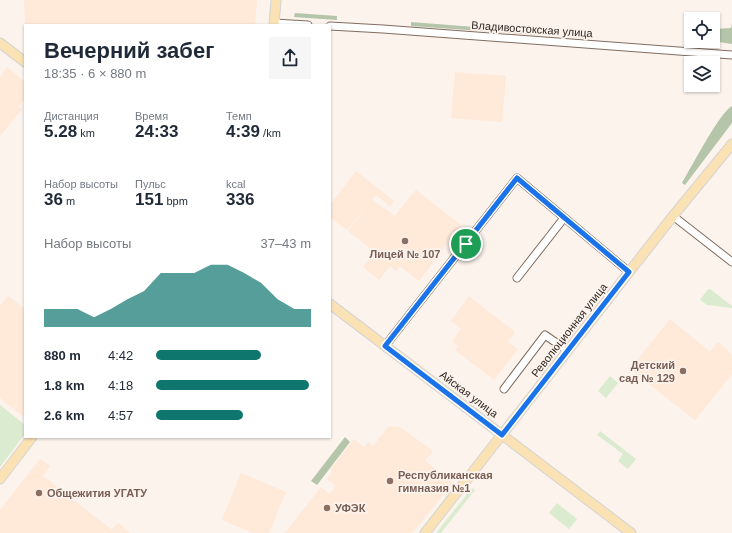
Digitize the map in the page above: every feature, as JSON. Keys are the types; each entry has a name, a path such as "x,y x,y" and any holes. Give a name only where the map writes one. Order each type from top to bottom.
{"main road":[{"path":"274,24 276,0"},
{"path":"0,37 5,49"},
{"path":"0,43 5,49 24,61"},
{"name":"Революционная улица","path":"426,533 673,216 732,144"},
{"name":"Айская улица","path":"331,305 631,533"},
{"path":"0,479 31,438"}],"street":[{"name":"Владивостокская улица","path":"331,26 383,28 732,54"},
{"path":"385,346 517,178 629,272"},
{"path":"673,216 732,262"},
{"path":"517,278 564,218"},
{"path":"504,389 545,335 568,351"}],"shaded area":[{"path":"24,0 257,0 255,24 25,24"},
{"path":"7,67 24,81 24,99 19,106 22,109 0,136 0,77"},
{"path":"455,72 506,76 502,122 451,118"},
{"name":"Лицей № 107","path":"356,171 394,201 390,206 376,195 372,200 395,216 416,190 461,225 419,281 400,266 396,271 390,266 379,280 363,267 375,252 348,231 368,205 347,230 331,218 331,204"},
{"path":"8,296 24,308 24,417 0,398 0,306"},
{"path":"469,296 515,332 508,342 518,349 494,380 455,350 458,346 452,341 461,329 451,321"},
{"name":"Детский сад № 129","path":"670,319 710,352 718,342 732,354 732,374 695,420 630,369"},
{"name":"Республиканская гимназия №1","path":"389,426 400,427 433,451 425,461 453,483 412,533 285,533 321,487 329,494 336,486 327,479 332,472 330,470 354,439 364,447 368,442 373,446"},
{"name":"Общежития УГАТУ","path":"40,459 50,466 43,476 112,530 118,523 130,533 0,533 0,510"},
{"path":"241,473 286,492 269,533 253,533 222,520"}],"green space":[{"path":"295,13 337,16 337,20 294,17"},
{"path":"411,22 540,32 540,35 411,26"},
{"path":"732,23 732,44 720,42 720,29 731,28"},
{"path":"732,106 732,123 685,185 682,183 706,141 720,118"},
{"path":"708,289 732,306 732,308 707,305 700,300"},
{"path":"610,376 618,383 606,398 598,391"},
{"path":"0,405 24,424 24,435 0,467"},
{"path":"600,431 636,459 628,469 618,461 623,454 597,435"},
{"path":"345,437 350,442 317,485 311,481"},
{"path":"472,488 475,490 441,533 436,533"},
{"path":"557,503 577,519 569,529 549,513"}],"place":[{"name":"Лицей № 107","path":"405,241"},
{"name":"Детский сад № 129","path":"683,371"},
{"name":"Республиканская гимназия №1","path":"390,481"},
{"name":"Общежития УГАТУ","path":"39,493"},
{"name":"УФЭК","path":"327,508"}],"route":[{"path":"517,178 629,272 502,435 385,346 466,244 517,178"}]}
